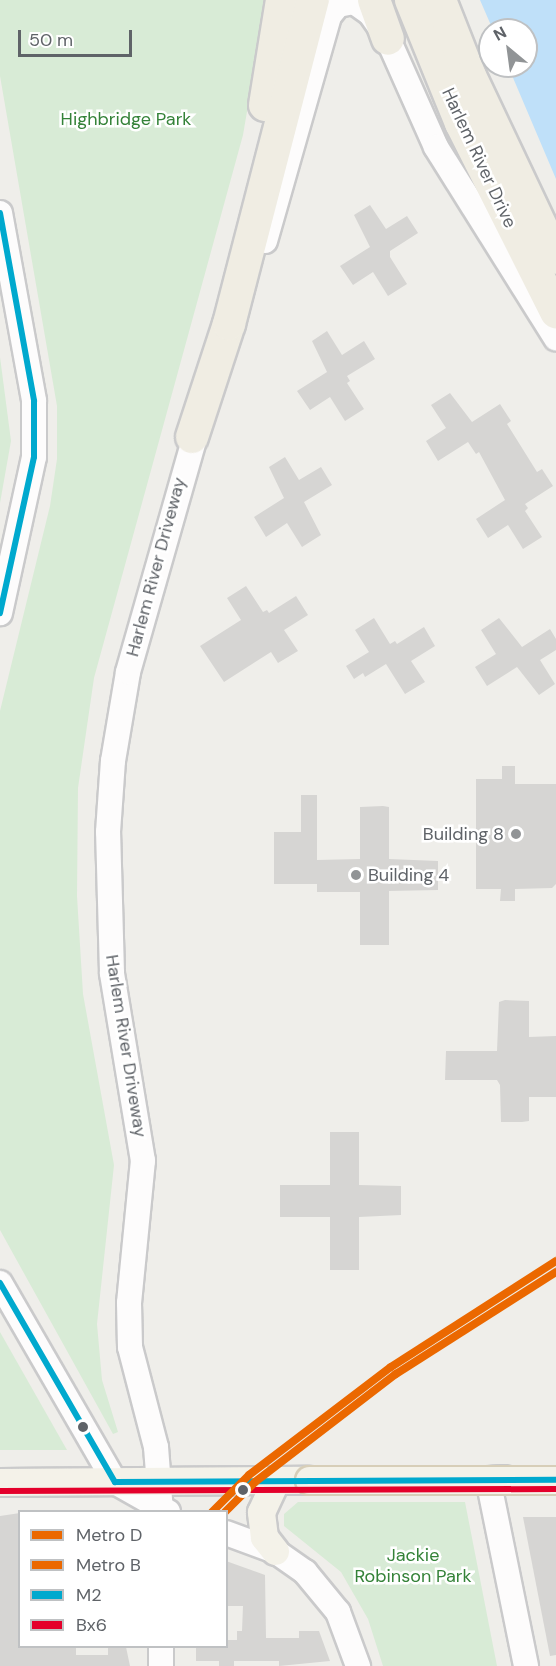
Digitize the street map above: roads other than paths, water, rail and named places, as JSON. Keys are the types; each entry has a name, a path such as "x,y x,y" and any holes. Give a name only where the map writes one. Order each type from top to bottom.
{"highway":[{"path":"192,437 202,360 249,178 282,0"},
{"path":"192,437 221,354 313,0"},
{"path":"375,0 388,39"},
{"name":"Harlem River Drive","path":"411,0 485,173 556,312"},
{"name":"Harlem River Drive","path":"440,0 475,87 556,258"}],"main road":[{"path":"0,1482 556,1479"},
{"path":"275,1551 264,1537 261,1512 276,1480"}],"street":[{"name":"Harlem River Drive","path":"192,437 225,369 331,12 343,3 359,4 388,39 436,147 556,338"},
{"path":"0,213 34,401 34,457 0,613"},
{"name":"Harlem River Driveway","path":"164,1510 161,1481 130,1347 129,1311 143,1161 111,973 108,832 113,761 128,672 192,437"},
{"path":"0,1283 115,1482 162,1510"},
{"path":"526,1666 488,1479 556,1479"},
{"path":"228,1534 275,1551 305,1572 325,1593 349,1635 358,1666"},
{"path":"161,1648 161,1666"}],"water":[{"path":"480,0 556,0 556,179 513,78 538,78 538,18 488,18"}],"metro line":[{"name":"D","path":"214,1510 249,1475 391,1367 556,1261"},
{"name":"B","path":"227,1510 255,1482 396,1374 556,1272"}],"place":[{"name":"Building 8","path":"516,834"},
{"name":"Building 4","path":"356,875"}],"park label":[{"name":"Highbridge Park","path":"126,119"},
{"name":"Jackie Robinson Park","path":"413,1566"}]}
